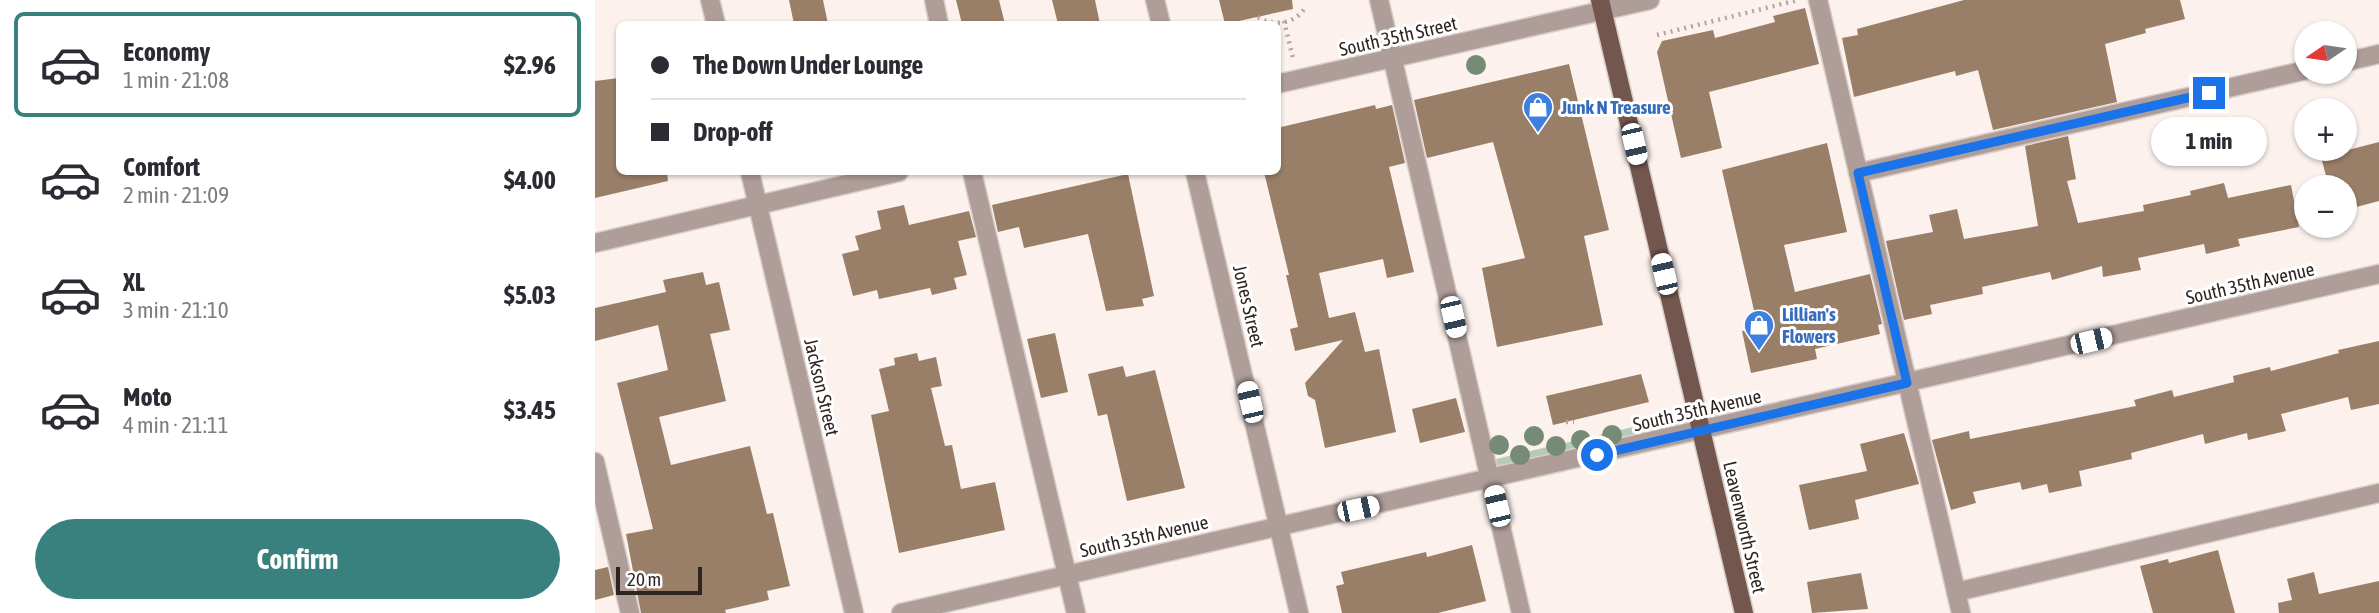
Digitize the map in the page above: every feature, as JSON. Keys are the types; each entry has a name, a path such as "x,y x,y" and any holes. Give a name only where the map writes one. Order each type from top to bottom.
{"main road":[{"name":"Leavenworth Street","path":"1602,5 1744,613"}],"street":[{"path":"710,0 715,21"},
{"path":"934,0 938,21"},
{"path":"1155,0 1160,21"},
{"path":"1379,0 1521,613"},
{"name":"South 35th Street","path":"1281,83 1602,5 1650,0"},
{"path":"1818,0 1961,613"},
{"path":"2357,59 2379,54"},
{"path":"1858,173 2294,73"},
{"name":"Jackson Street","path":"751,175 853,613"},
{"path":"595,243 887,175"},
{"path":"973,175 1076,613"},
{"name":"Jones Street","path":"1196,175 1299,613"},
{"name":"South 35th Avenue","path":"901,613 1491,480 2379,274"},
{"path":"595,463 630,613"},
{"path":"1956,592 2379,493"}],"path":[{"path":"1657,36 1799,0"},
{"path":"1281,22 1299,16 1306,6"},
{"path":"1258,17 1267,21"},
{"path":"1285,21 1295,66"},
{"path":"1566,422 1574,422"}],"green space":[{"path":"1633,427 1635,434 1497,466 1496,459"}],"building":[{"path":"789,0 823,0 827,21 793,21"},
{"path":"956,0 999,0 1004,21 961,21"},
{"path":"1052,0 1095,0 1099,21 1057,21"},
{"path":"1219,0 1292,0 1293,9 1239,21 1224,21"},
{"path":"1964,0 2180,0 2185,19 2145,29 2146,33 2105,44 2117,102 1993,130 1978,70 1956,76 1955,71 1854,97 1842,38 1858,35 1857,29"},
{"path":"1805,8 1819,64 1709,92 1722,148 1681,158 1657,52 1662,41 1713,30 1715,38 1775,22 1773,16"},
{"path":"1569,64 1609,230 1584,236 1603,325 1497,347 1482,268 1525,258 1493,142 1427,158 1414,100"},
{"path":"616,78 616,175 667,175 668,181 595,198 595,81"},
{"path":"1375,105 1376,109 1392,105 1405,163 1389,167 1414,272 1387,278 1383,259 1319,273 1329,318 1355,312 1365,352 1379,349 1396,432 1325,448 1315,400 1308,396 1305,383 1343,340 1295,351 1290,329 1298,327 1286,275 1289,275 1265,175 1281,175 1281,127"},
{"path":"2068,136 2076,179 2067,181 2078,223 2144,211 2143,205 2191,195 2190,191 2224,183 2228,198 2291,185 2294,228 2238,239 2240,246 2206,254 2204,244 2138,258 2141,270 2103,277 2102,266 2052,280 2050,272 1982,287 1983,294 1930,305 1932,314 1904,320 1886,241 1933,232 1929,215 1957,209 1964,239 2038,226 2025,146"},
{"path":"2379,142 2379,201 2357,207 2357,175 2326,175 2322,161 2357,161 2357,148"},
{"path":"1827,143 1847,232 1784,245 1795,292 1870,274 1882,324 1878,325 1880,334 1815,349 1817,359 1751,373 1742,331 1758,328 1722,170"},
{"path":"1128,175 1154,296 1142,299 1144,306 1106,311 1088,234 1024,248 1019,227 998,232 992,205"},
{"path":"904,205 909,225 969,211 976,237 958,241 967,275 954,278 957,289 932,295 930,288 879,299 877,290 853,296 842,254 859,250 855,236 881,229 877,211"},
{"path":"703,272 706,285 719,282 730,330 710,334 726,401 659,417 671,465 750,446 767,514 773,513 790,586 767,591 769,600 725,610 726,613 641,613 626,534 653,529 617,383 668,370 658,325 595,341 595,308 666,292 663,280"},
{"path":"1055,333 1068,392 1041,398 1027,339"},
{"path":"2379,341 2379,404 2351,410 2348,397 2281,414 2286,431 2248,440 2247,433 2205,444 2203,434 2131,453 2132,459 2079,471 2082,486 2049,493 2047,484 2022,490 2020,482 1973,492 1976,503 1951,510 1932,440 1969,431 1970,439 2136,406 2134,400 2172,390 2174,397 2234,382 2233,376 2270,367 2271,371 2339,353 2338,350"},
{"path":"917,353 919,361 936,357 942,386 931,388 945,446 952,445 961,489 995,482 1005,530 899,553 871,415 889,411 879,369 895,365 894,358"},
{"path":"1123,366 1126,377 1155,370 1185,488 1127,501 1107,414 1098,416 1088,374"},
{"path":"1641,374 1649,402 1553,425 1546,396"},
{"path":"1456,398 1465,432 1420,443 1412,409"},
{"path":"1904,433 1919,484 1855,500 1859,519 1809,530 1799,485 1867,471 1860,444"},
{"path":"1472,545 1486,601 1438,613 1342,613 1336,586 1344,584 1341,572 1426,552 1427,557"},
{"path":"2218,550 2235,613 2153,613 2140,566 2168,559 2169,563"},
{"path":"608,567 614,595 595,600 595,570"},
{"path":"2314,572 2319,594 2379,581 2379,613 2279,613 2278,603 2292,600 2287,579"},
{"path":"1861,573 1868,609 1812,613 1807,582"}],"place":[{"name":"Junk N Treasure","path":"1538,134"},
{"name":"Lillian's Flowers","path":"1759,352"}],"route":[{"path":"1597,455 1907,383 1858,173 2209,93"}]}
